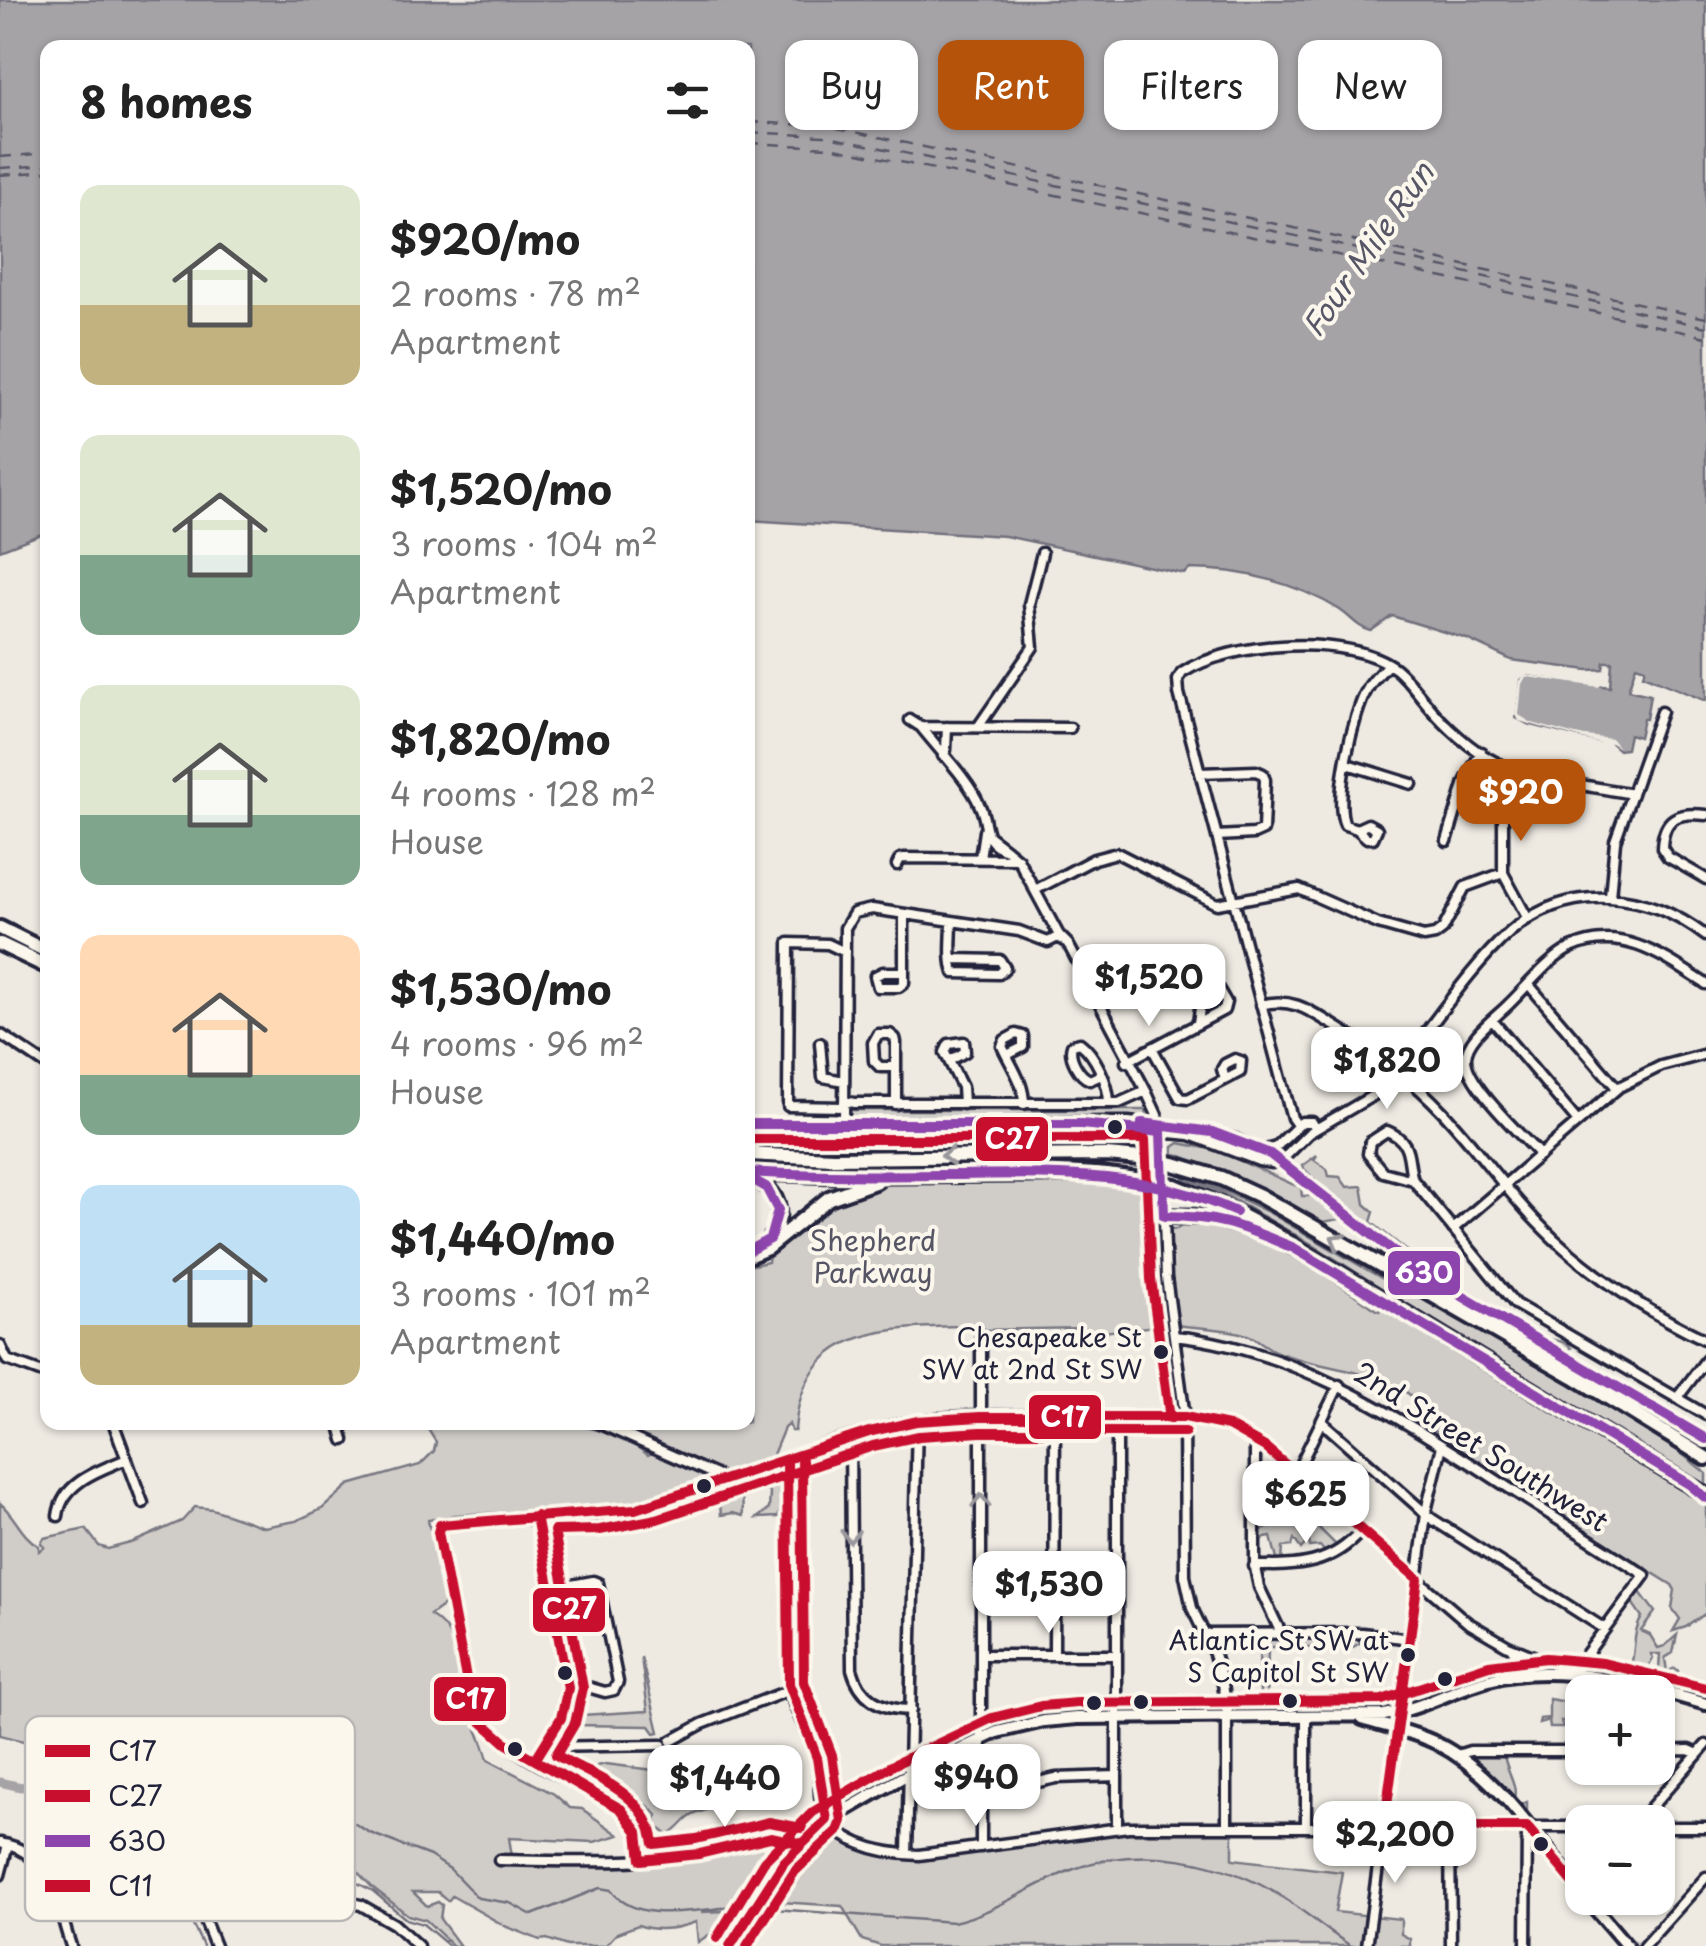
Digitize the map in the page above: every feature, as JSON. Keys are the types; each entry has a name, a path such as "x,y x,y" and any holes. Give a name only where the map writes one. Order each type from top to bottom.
{"highway":[{"path":"1,932 40,949"},
{"path":"1,932 40,961"},
{"path":"755,1154 850,1158 1107,1154 1162,1159 1212,1174 1254,1193 1574,1376"},
{"path":"755,1174 1100,1174 1163,1184 1227,1208 1706,1496"},
{"path":"755,1252 764,1251 820,1204 854,1187 882,1180 986,1174"},
{"path":"755,1178 772,1192 779,1216 770,1239 755,1249"},
{"path":"1164,1216 1209,1217 1242,1225 1329,1267"},
{"path":"1386,1247 1423,1277 1706,1458"}],"main road":[{"path":"730,1946 758,1897 800,1843 827,1820 981,1738 1044,1721 1356,1718 1399,1713 1468,1687 1516,1675 1573,1672 1706,1704"},
{"path":"1397,1729 1399,1713"},
{"path":"1356,1718 1424,1738 1456,1755 1491,1784 1565,1872"},
{"path":"1601,1915 1627,1946"}],"street":[{"path":"978,728 1033,647 1028,608 1042,552"},
{"path":"1297,1125 1261,1005 1179,691 1179,678 1186,670 1251,650 1300,644 1358,650 1388,664 1414,686 1444,722 1504,766 1632,794"},
{"path":"1357,829 1349,828 1342,818 1351,737 1365,693 1388,664"},
{"path":"1610,897 1613,850 1661,712"},
{"path":"910,720 921,728 979,803 987,834 997,848 1018,859 1068,944 1160,1128 1166,1277 1185,1417 1185,1576 1192,1608 1220,1672 1227,1718 1227,1827"},
{"path":"943,756 946,727"},
{"path":"921,728 1070,728"},
{"path":"1447,840 1465,782 1481,752"},
{"path":"1347,764 1412,784"},
{"path":"1504,766 1504,873 1528,919"},
{"path":"1200,773 1256,771 1266,780 1263,830 1217,836"},
{"path":"1706,815 1684,813 1672,818 1665,827 1662,848 1668,857 1706,878"},
{"path":"980,858 987,834"},
{"path":"1035,890 1094,859 1116,853 1216,904 1300,889 1378,924 1430,936 1443,929 1466,887 1504,873"},
{"path":"898,865 904,858 1018,859"},
{"path":"1160,1128 1259,1161 1279,1160 1316,1129 1394,1079 1497,945 1528,919 1562,903 1610,897 1656,906 1706,936"},
{"path":"844,1124 845,925 854,913 869,909 952,921 1018,931 1048,942 1060,936"},
{"path":"904,914 904,972"},
{"path":"952,921 952,959 952,970 959,974 999,974 1005,968 1000,960 952,959"},
{"path":"1540,1156 1471,1077 1466,1060 1469,1046 1492,1020 1570,949 1588,942 1618,940 1658,953 1706,984"},
{"path":"845,952 828,944 789,942 788,1106 1109,1104 1122,1103 1144,1092"},
{"path":"1090,992 1117,977"},
{"path":"1128,1062 1198,1023 1226,1006 1212,980 1204,986 1198,1023"},
{"path":"1529,985 1617,1088"},
{"path":"1261,1005 1277,1000 1300,1005 1384,1057 1447,1117 1504,1188 1552,1236 1599,1276 1706,1340"},
{"path":"1492,1020 1578,1122"},
{"path":"896,1067 880,1067 874,1062 874,1041 880,1033 895,1038 896,1067 896,1104"},
{"path":"0,1034 40,1061"},
{"path":"820,1043 822,1078 844,1081"},
{"path":"1101,1075 1090,1080 1084,1078 1071,1054 1072,1045 1084,1044 1101,1075 1109,1091 1109,1104"},
{"path":"1152,1048 1180,1098 1188,1099 1226,1079"},
{"path":"1453,1229 1617,1088 1661,1066 1706,1054"},
{"path":"1007,1056 1023,1086 1024,1104"},
{"path":"949,1061 963,1089 963,1104"},
{"path":"1262,1150 1274,1149 1297,1125 1307,1121 1316,1129"},
{"path":"755,1124 1081,1124 1220,1134 1279,1160 1386,1247 1502,1322 1706,1440"},
{"path":"1413,1180 1381,1170 1368,1154 1370,1142 1382,1132 1394,1134 1410,1152 1413,1180 1517,1306 1706,1415"},
{"path":"1162,1159 1173,1140 1194,1137"},
{"path":"1282,1142 1291,1150 1292,1164 1298,1173"},
{"path":"981,1847 982,1335"},
{"name":"2nd Street Southwest","path":"1174,1336 1259,1354 1339,1385 1644,1574 1605,1628"},
{"path":"0,1346 6,1360 40,1372"},
{"path":"1677,1398 1706,1360"},
{"path":"1296,1473 1339,1385"},
{"path":"641,1860 637,1830 624,1811 496,1738 472,1706 438,1530 444,1523 628,1510 917,1421 980,1417 1185,1417 1222,1424 1255,1440 1467,1622 1508,1646 1573,1672 1605,1628 1426,1514 1322,1422"},
{"path":"1054,1655 1055,1417"},
{"path":"1116,1828 1117,1417"},
{"path":"907,1854 917,1421"},
{"path":"117,1430 143,1504"},
{"path":"342,1430 344,1440"},
{"path":"614,1430 727,1480"},
{"path":"850,1439 852,1669 870,1700 887,1708 910,1710"},
{"path":"1255,1440 1254,1566 1259,1587 1281,1633"},
{"path":"1399,1713 1426,1514 1442,1446"},
{"path":"58,1516 59,1508 82,1477 126,1458"},
{"path":"787,1460 785,1692 817,1758 827,1820 865,1844 907,1854 1116,1828 1565,1827"},
{"path":"535,1760 566,1705 567,1682 536,1516"},
{"path":"1254,1566 1319,1562 1338,1552 1362,1530"},
{"path":"550,1590 598,1583 618,1682 614,1690 605,1692 567,1682"},
{"path":"1204,1634 1362,1633 1411,1639"},
{"path":"1508,1646 1520,1658 1516,1675"},
{"path":"981,1655 1117,1655"},
{"path":"542,1747 666,1743 702,1724 785,1692"},
{"path":"1306,1718 1306,1826"},
{"path":"1368,1943 1397,1729"},
{"path":"551,1734 566,1744"},
{"path":"1653,1805 1706,1745"},
{"path":"1675,1750 1698,1754"},
{"path":"1456,1755 1467,1751 1565,1751"},
{"path":"981,1795 1063,1777 1116,1776"},
{"path":"1450,1827 1451,1946"},
{"path":"1526,1946 1527,1827"},
{"path":"1675,1827 1706,1827"},
{"path":"499,1860 641,1860 709,1852 771,1837 800,1843"},
{"path":"0,1875 4,1844"},
{"path":"1644,1946 1706,1877"},
{"path":"355,1904 394,1924 418,1946"},
{"path":"63,1921 72,1946"},
{"path":"205,1921 215,1946"}],"green space":[{"path":"848,1110 1146,1110 1147,1118 851,1119"},
{"path":"1015,1130 1046,1134 1081,1130 1106,1134 1106,1139 1135,1139 1129,1149 1076,1146 840,1150 831,1145 828,1149 755,1147 755,1134"},
{"path":"1179,1143 1216,1150 1301,1188 1302,1196 1314,1196 1340,1219 1323,1222 1244,1180 1173,1153 1173,1147"},
{"path":"1317,1155 1314,1160 1327,1169 1329,1176 1340,1177 1347,1187 1362,1186 1365,1204 1374,1212 1371,1222 1444,1275 1445,1282 1394,1250 1308,1173 1302,1166"},
{"path":"1183,1177 1222,1190 1268,1212 1578,1385 1662,1438 1706,1473 1706,1489 1625,1435 1310,1243 1222,1193"},
{"name":"Shepherd Parkway","path":"1125,1181 1156,1190 1157,1267 1165,1325 1085,1334 1084,1328 983,1330 982,1325 888,1331 860,1338 835,1349 816,1367 802,1394 795,1431 791,1431 789,1424 784,1428 772,1457 599,1516 535,1510 428,1520 445,1604 430,1615 452,1639 466,1700 488,1760 554,1794 570,1808 582,1809 619,1835 594,1842 509,1838 513,1862 643,1865 703,1858 762,1841 761,1845 771,1844 776,1853 745,1894 733,1897 728,1906 702,1912 726,1911 735,1916 727,1933 713,1932 698,1942 696,1922 667,1929 638,1925 617,1933 605,1946 567,1946 507,1927 452,1896 448,1901 438,1892 413,1892 427,1906 438,1902 442,1905 440,1919 460,1946 453,1946 426,1920 408,1915 355,1869 355,1716 25,1716 25,1741 0,1735 0,1503 39,1546 39,1551 45,1547 41,1543 44,1538 86,1529 99,1546 108,1549 182,1521 195,1507 264,1527 296,1521 322,1509 349,1485 420,1465 434,1451 436,1442 428,1430 599,1430 648,1455 661,1449 627,1430 755,1430 755,1265 768,1262 771,1245 837,1188 859,1182"},
{"path":"1183,1223 1235,1232 1284,1252 1379,1311 1383,1308 1586,1426 1706,1502 1706,1613 1673,1631 1680,1619 1672,1608 1672,1585 1462,1454 1447,1435 1420,1421 1425,1409 1394,1385 1277,1352 1244,1334 1175,1325 1168,1229 1177,1229"},
{"path":"1451,1282 1571,1348 1565,1351 1449,1286"},
{"path":"774,1473 781,1476 778,1517 757,1518 769,1509 767,1490 742,1491 743,1516 721,1515 719,1494"},
{"path":"1299,1515 1306,1515 1305,1523 1315,1524 1337,1546 1325,1552 1320,1546 1310,1547 1309,1540 1301,1549 1294,1539 1292,1546 1283,1547 1282,1562 1278,1563 1271,1537 1259,1539 1258,1531 1283,1519 1291,1524"},
{"path":"1640,1592 1655,1612 1641,1631 1650,1635 1658,1648 1677,1635 1673,1653 1665,1658 1667,1672 1675,1668 1678,1671 1674,1675 1649,1675 1651,1669 1659,1670 1660,1654 1651,1654 1653,1659 1646,1671 1626,1675 1642,1617 1631,1601"},
{"path":"1215,1637 1358,1637 1360,1643 1353,1647 1268,1647 1267,1705 1263,1707 1255,1699 1260,1695 1259,1650 1251,1646 1218,1645"},
{"path":"641,1657 659,1732 655,1733 650,1726 568,1725 581,1715 648,1711"},
{"path":"1549,1699 1565,1702 1563,1728 1550,1728 1549,1720 1539,1723 1540,1719 1549,1718"},
{"path":"1504,1755 1514,1798 1521,1804 1527,1802 1527,1811 1523,1814 1468,1758"},
{"path":"597,1766 661,1771 670,1802 680,1808 771,1789 753,1799 693,1815 668,1835 656,1826 657,1815 644,1802 622,1787 598,1778"},
{"path":"828,1829 868,1852 914,1861 1119,1833 1233,1833 1233,1859 1342,1872 1335,1912 1401,1919 1401,1934 1410,1939 1410,1946 881,1946 862,1940 842,1906 763,1901 796,1857"}],"water":[{"name":"Four Mile Run","path":"0,0 1706,0 1706,701 1643,675 1645,668 1636,665 1628,690 1650,695 1639,737 1629,734 1626,749 1619,750 1609,741 1598,742 1516,718 1521,680 1526,676 1610,687 1612,662 1604,662 1603,669 1588,670 1511,660 1467,639 1392,616 1371,631 1306,592 1268,579 1229,572 1190,569 1184,574 1005,536 755,520 755,40 40,40 40,535 0,550"}],"pier":[{"path":"1524,675 1604,683 1599,687 1526,677 1519,715 1532,723 1576,735 1612,739 1619,748 1519,721 1515,713"}],"waterway":[{"path":"0,1782 25,1786"},
{"path":"355,1824 430,1856 450,1869 478,1898 510,1903 532,1915 600,1888 611,1890 623,1902 639,1909 656,1912 747,1907"},
{"path":"760,1908 953,1922 984,1912 1074,1869 1126,1857 1153,1857 1207,1865 1259,1884 1351,1946"},
{"path":"355,1882 373,1891 406,1919 423,1924 449,1946"},
{"path":"191,1921 203,1946"}],"ferry route":[{"path":"755,122 828,126 1706,318"},
{"path":"755,132 824,136 1706,327"},
{"path":"755,143 830,147 1706,337"},
{"path":"0,157 40,154"},
{"path":"0,168 40,166"},
{"path":"0,175 40,172"}],"transit line":[{"name":"630","path":"1142,1123 1212,1132 1270,1154 1416,1269 1706,1439"},
{"name":"630","path":"755,1124 1081,1124 1161,1132 1164,1216 1231,1224 1294,1248 1689,1484 1706,1498"},
{"name":"C27","path":"755,1139 1145,1139 1151,1279 1170,1419"},
{"name":"630","path":"755,1172 1095,1177 1165,1188 1236,1212"},
{"name":"630","path":"755,1181 766,1187 778,1210 770,1239 755,1247"},
{"name":"C17","path":"799,1843 771,1837 699,1854 641,1860 638,1832 621,1809 507,1744 480,1720 470,1699 438,1532 440,1525 635,1509 869,1432 917,1421 980,1417 1185,1417 1228,1426 1265,1447 1418,1579"},
{"name":"C27","path":"802,1828 769,1822 654,1844 650,1827 631,1800 556,1755 575,1723 583,1688 554,1531 600,1530 657,1519 873,1446 919,1436 980,1432 1185,1432"},
{"name":"C17","path":"730,1946 784,1862 827,1820 817,1758 789,1684 787,1460"},
{"name":"C27","path":"747,1946 795,1871 838,1831 842,1821 832,1755 804,1682 802,1460"},
{"name":"C17","path":"535,1760 561,1718 568,1688 536,1516"},
{"name":"C17","path":"1384,1827 1418,1579"},
{"name":"C11","path":"717,1938 764,1861 813,1812 895,1764 992,1718 1041,1706 1077,1703 1382,1700 1489,1665 1546,1658 1603,1663 1706,1688"},
{"name":"C17","path":"1384,1827 1527,1827"},
{"name":"C17","path":"1527,1827 1565,1873"}],"place":[{"name":"Chesapeake St SW at 2nd St SW","path":"1161,1352"},
{"name":"Atlantic St SW at S Capitol St SW","path":"1408,1655"}]}
